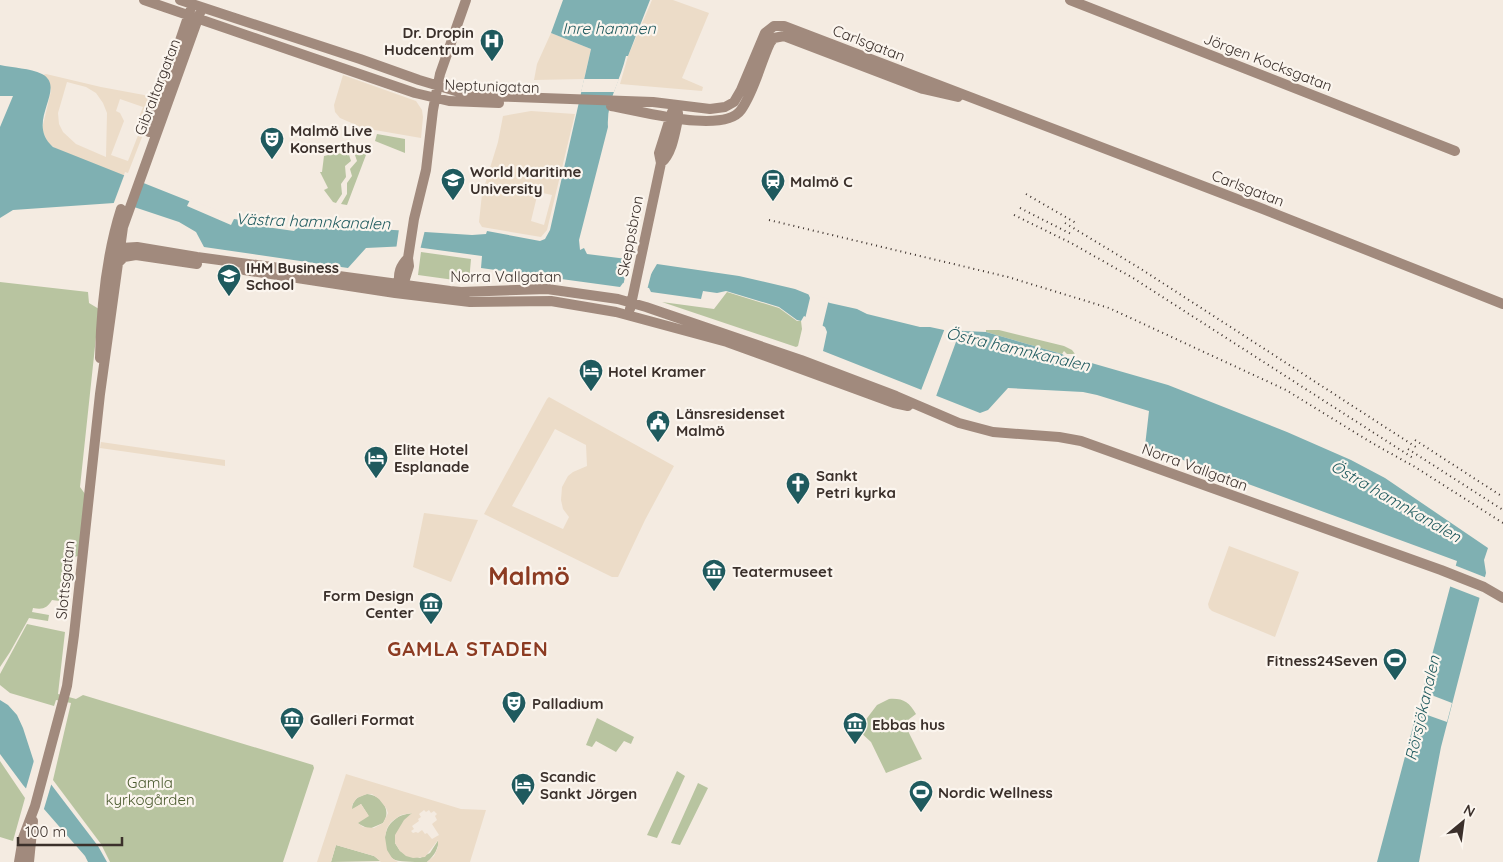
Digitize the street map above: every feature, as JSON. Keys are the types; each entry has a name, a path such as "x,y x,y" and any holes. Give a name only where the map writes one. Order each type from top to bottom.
{"street":[{"name":"Neptunigatan","path":"144,0 353,72 435,98 470,103 579,101"},
{"name":"Neptunigatan","path":"180,0 459,92 489,96 676,105 710,109 731,104 741,90 764,33 774,26"},
{"path":"397,288 402,264 408,258 426,170 435,98 442,68 466,0"},
{"name":"Jörgen Kocksgatan","path":"1070,0 1455,151"},
{"name":"Gibraltargatan","path":"118,241 124,211 197,6"},
{"name":"Carlsgatan","path":"774,26 784,26 1263,209 1503,304"},
{"name":"Carlsgatan","path":"774,38 784,36 929,91 981,102"},
{"name":"Neptunigatan","path":"612,103 674,118 725,120 737,114 747,99 770,43 774,38"},
{"name":"Skeppsbron","path":"628,315 661,164 659,153 674,118 676,105"},
{"path":"113,263 118,241 136,251"},
{"path":"113,263 136,251"},
{"name":"Norra Vallgatan","path":"136,251 397,288 470,302 551,301 628,315 727,342 894,403 923,408"},
{"name":"Slottsgatan","path":"35,806 67,686 72,654 100,394 108,341 113,263"},
{"name":"Norra Vallgatan","path":"397,288 461,292 558,290 631,303 801,360 896,396 959,423 992,432 1059,437 1081,441 1484,587"},
{"path":"1484,587 1503,592"},
{"path":"1484,587 1503,598"},
{"path":"19,862 23,838 35,806"},
{"path":"29,862 35,806"}],"green space":[{"path":"377,134 405,139 405,153 375,141"},
{"path":"369,147 347,205 341,204 347,194 347,183 352,176 350,169 357,161 355,155"},
{"path":"337,153 349,155 351,161 345,166 346,177 341,184 342,194 336,203 333,202 324,190 328,188 320,172 322,172 324,156"},
{"path":"421,252 471,259 469,282 418,275"},
{"path":"0,282 88,292 89,303 99,309 80,487 85,494 79,556 72,557 67,602 52,600 44,608 33,608 32,612 49,615 48,621 29,618 0,667"},
{"path":"727,292 779,308 797,321 801,321 802,329 798,346 796,347 662,302 714,309"},
{"path":"986,330 999,330 1064,346 1075,354 1067,354 1064,351 1062,354 986,332"},
{"name":"Gamla kyrkogården","path":"27,624 65,632 58,694 76,699 83,695 313,765 314,768 283,862 110,862 101,844 53,780 71,703 56,700 54,706 10,693 0,685 0,674"},
{"path":"889,699 898,699 905,702 911,706 916,714 908,720 906,727 922,759 886,773 871,742 858,730 877,705"},
{"path":"597,718 634,737 631,744 624,741 616,752 596,741 592,747 586,745"},
{"path":"0,761 25,798 13,841 0,837"},
{"path":"677,771 685,776 657,838 647,835"},
{"path":"698,783 708,788 680,845 671,843"},
{"path":"367,794 381,800 386,809 386,818 383,823 369,829 357,823 368,815 361,804 352,810 356,799"},
{"path":"414,813 395,843 400,851 420,858 430,853 439,839 436,852 427,862 395,860 386,848 386,831 400,816"},
{"path":"336,845 374,856 381,861 331,862"}],"shaded area":[{"path":"652,0 673,0 709,13 682,78 703,87 702,91 620,84 628,56"},
{"path":"551,33 591,49 584,79 534,80 537,64"},
{"path":"46,74 144,95 156,101 128,173 125,172 124,176 59,151 48,143 42,129 51,91 48,79 43,75","holes":["67,82 86,87 96,93 103,103 107,113 106,157 76,144 63,132 59,124 58,113","120,99 143,107 139,117 144,120 128,161 111,155 124,121 120,113 116,111"]},
{"path":"343,75 416,101 422,110 423,117 421,138 363,128 340,118 335,112 334,105"},
{"path":"531,111 575,114 547,230 541,237 482,227 479,222 482,194 498,142 503,116","holes":["538,192 552,195 544,225 531,221"]},
{"path":"549,397 674,466 645,520 618,577 612,577 484,514","holes":["555,429 586,445 587,466 568,476 562,487 561,500 563,509 569,517 563,529 512,506"]},
{"path":"101,442 225,460 225,466 100,448"},
{"path":"424,513 478,520 451,582 413,567"},
{"path":"1229,546 1299,572 1275,637 1212,611 1209,608 1208,604"},
{"path":"346,774 461,809 486,810 470,862 427,862 434,856 438,847 438,840 425,857 413,858 406,856 400,851 395,843 395,835 404,820 412,813 401,815 391,822 387,828 385,837 387,850 392,858 398,862 381,862 374,856 336,845 331,862 317,862","holes":["372,794 379,799 388,813 383,823 374,828 363,827 358,823 369,816 361,804 352,809 352,805 357,798","424,810 426,812 429,810 431,813 434,811 437,814 435,816 437,820 432,824 439,835 432,839 422,830 418,833 411,831 414,829 412,826 421,817 419,814"]}],"water":[{"path":"563,0 650,0 628,56 626,56 611,100 608,127 579,240 580,250 584,248 587,254 627,259 627,267 651,274 657,264 739,276 795,289 830,303 920,327 986,332 1062,354 1071,359 1088,362 1168,385 1287,432 1351,460 1385,478 1488,548 1484,560 1486,573 1441,747 1419,862 1377,862 1457,561 1145,446 1149,411 1083,392 1008,388 988,410 980,413 823,351 827,332 825,327 804,316 801,321 797,320 779,307 726,291 717,293 703,291 701,299 651,292 649,288 623,283 620,287 481,268 482,256 408,246 366,248 348,268 204,247 196,232 179,222 134,207 114,203 13,210 0,218 0,127 13,96 0,96 0,65 37,72 49,80 51,88 43,127 45,137 53,147 234,219 310,229 330,228 343,230 347,227 472,235 486,234 487,231 540,241 545,239 550,230 591,49 551,33"},
{"path":"0,700 8,705 17,715 34,762 98,846 107,862 88,862 85,856 23,785 0,754"}],"pier":[{"path":"584,79 619,79 614,92 581,92"},
{"path":"125,173 143,180 133,209 113,205"},
{"path":"191,198 193,201 235,217 231,225 187,206"},
{"path":"245,218 297,224 298,227 294,231 245,224"},
{"path":"399,229 425,230 420,250 408,248 396,250"},
{"path":"629,259 629,265 651,271 653,267 647,290 623,286"},
{"path":"808,293 829,299 822,328 805,319 810,298"},
{"path":"945,328 960,331 935,399 920,393"},
{"path":"1454,565 1487,578 1480,598 1449,586"},
{"path":"1421,691 1452,703 1447,722 1416,711"},
{"path":"35,757 52,782 43,812 25,792"}],"railway":[{"path":"1026,194 1076,223"},
{"path":"1020,208 1071,234"},
{"path":"1014,215 1071,243 1133,278 1413,458"},
{"path":"769,220 1008,277 1109,308 1286,390 1415,467 1503,523"},
{"path":"1065,223 1141,269 1419,449"},
{"path":"1415,440 1503,497"},
{"path":"1408,449 1503,510"}],"place":[{"name":"Dr. Dropin Hudcentrum","path":"492,62"},
{"name":"Malmö Live Konserthus","path":"272,160"},
{"name":"World Maritime University","path":"453,201"},
{"name":"Malmö C","path":"773,202"},
{"name":"IHM Business School","path":"229,297"},
{"name":"Hotel Kramer","path":"591,392"},
{"name":"Länsresidenset Malmö","path":"658,443"},
{"name":"Elite Hotel Esplanade","path":"376,479"},
{"name":"Sankt Petri kyrka","path":"798,505"},
{"name":"Teatermuseet","path":"714,592"},
{"name":"Form Design Center","path":"431,625"},
{"name":"Fitness24Seven","path":"1395,681"},
{"name":"Palladium","path":"514,724"},
{"name":"Galleri Format","path":"292,740"},
{"name":"Ebbas hus","path":"855,745"},
{"name":"Scandic Sankt Jörgen","path":"523,806"},
{"name":"Nordic Wellness","path":"921,813"}],"district":[{"name":"Malmö","path":"529,575"},
{"name":"GAMLA STADEN","path":"468,648"}],"water label":[{"name":"Inre hamnen","path":"609,28"},
{"name":"Västra hamnkanalen","path":"313,221"},
{"name":"Östra hamnkanalen","path":"1018,349"},
{"name":"Östra hamnkanalen","path":"1396,501"},
{"name":"Rörsjökanalen","path":"1422,708"}]}
